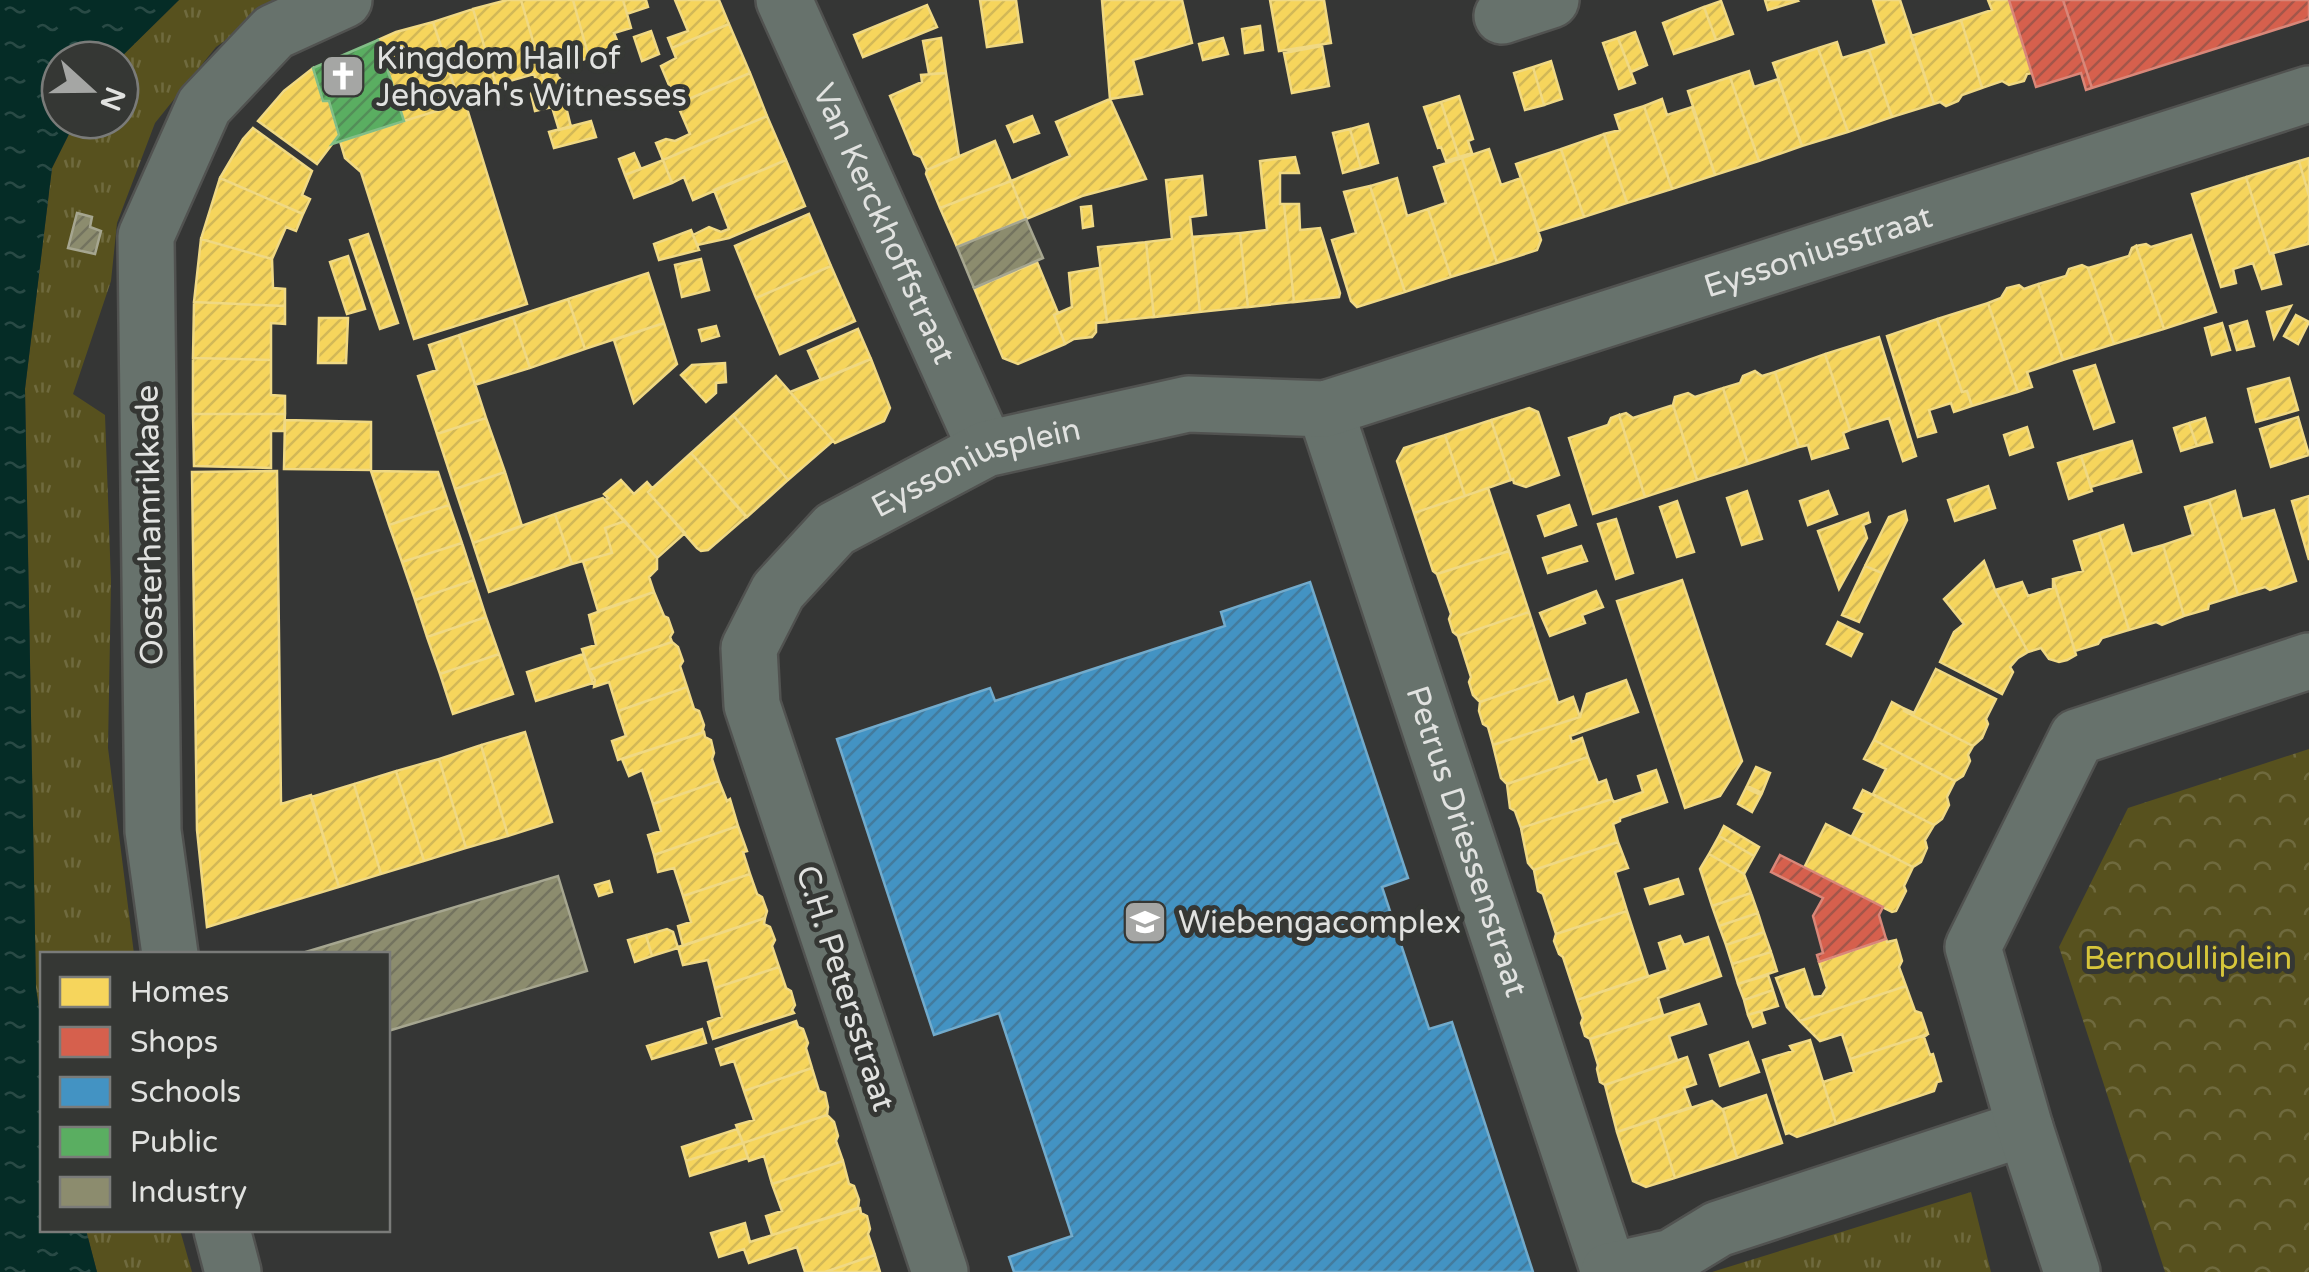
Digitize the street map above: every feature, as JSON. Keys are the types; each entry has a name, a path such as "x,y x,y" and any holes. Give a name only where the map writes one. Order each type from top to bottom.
{"street":[{"name":"Oosterhamrikkade","path":"170,952 152,831 146,236 204,106 274,32 344,0"},
{"name":"Van Kerckhoffstraat","path":"784,0 986,449"},
{"name":"Eyssoniusstraat","path":"1325,409 2309,94"},
{"name":"Eyssoniusplein","path":"752,705 749,648 778,591 800,566 835,529 986,449 1188,404 1325,409"},
{"name":"Petrus Driessenstraat","path":"1325,409 1609,1272"},
{"path":"2072,1272 1973,947 2078,737 2309,661"},
{"name":"C.H. Petersstraat","path":"752,705 940,1272"},
{"path":"1609,1272 1672,1257 1718,1229 2025,1128"},
{"path":"222,1232 232,1272"}],"green space":[{"path":"179,0 284,0 216,47 155,123 117,223 111,281 73,394 105,415 111,582 108,748 134,952 40,952 40,1016 36,988 25,389 52,168 66,140 140,140 138,40"},
{"name":"Bernoulliplein","path":"2309,749 2309,1272 2165,1272 2059,947 2128,808"},
{"path":"1971,1192 1991,1272 1712,1272"},
{"path":"87,1232 181,1232 192,1272 97,1272"}],"water":[{"path":"0,0 179,0 138,40 40,40 40,140 66,140 52,168 25,389 36,988 40,1016 40,1232 87,1232 97,1272 0,1272"}],"building: Homes":[{"path":"521,0 552,107 535,111 531,94 537,83 534,74 496,85 473,9"},
{"path":"521,0 573,0 589,58 555,68 558,77 568,85 573,101 552,107"},
{"path":"573,0 623,0 631,28 614,33 620,48 589,58"},
{"path":"623,0 646,0 648,7 627,14"},
{"path":"675,0 719,0 729,24 672,48 668,38 688,31"},
{"path":"980,0 1016,0 1022,42 987,47"},
{"path":"1102,0 1182,0 1192,43 1133,60 1142,94 1110,99"},
{"path":"1270,0 1324,0 1331,43 1279,51"},
{"path":"1765,0 1797,0 1798,1 1768,10"},
{"path":"1873,0 1900,0 1934,104 1892,117 1869,50 1887,44"},
{"path":"1988,0 2009,0 2032,73 2024,81 2009,85 2002,81 1982,88 1961,20 1992,10"},
{"path":"1721,1 1733,34 1716,40 1704,7"},
{"path":"927,5 937,27 863,57 854,35"},
{"path":"1704,7 1716,40 1674,54 1663,23"},
{"path":"473,9 496,85 462,94 465,102 460,104 433,22"},
{"path":"1961,20 1982,88 1946,106 1934,104 1911,36"},
{"path":"433,22 460,104 404,121 378,40"},
{"path":"729,24 750,73 677,104 661,66 676,58 672,48"},
{"path":"1260,26 1263,50 1245,53 1242,29"},
{"path":"651,31 659,54 642,61 634,37"},
{"path":"1635,32 1647,65 1631,72 1618,38"},
{"path":"941,38 946,73 929,74 923,41"},
{"path":"1223,38 1228,54 1203,60 1199,44"},
{"path":"1618,38 1635,83 1619,89 1603,43"},
{"path":"1837,42 1842,58 1869,50 1892,117 1848,132 1818,48"},
{"path":"1322,46 1329,86 1292,93 1284,53"},
{"path":"1818,48 1848,132 1802,146 1773,63"},
{"path":"1551,61 1562,99 1544,105 1533,67"},
{"path":"1533,67 1544,105 1525,110 1514,73"},
{"path":"313,68 339,135 317,164 258,121 284,91"},
{"path":"1749,71 1754,87 1778,79 1802,146 1759,161 1730,77"},
{"path":"750,73 767,116 663,160 656,143 690,134 677,104"},
{"path":"946,73 959,156 927,170 921,157 914,154 890,96 922,82 921,75"},
{"path":"1730,77 1759,161 1715,175 1688,91"},
{"path":"1459,96 1473,139 1468,141 1472,153 1459,157 1441,102"},
{"path":"1110,99 1146,179 1082,196 1026,219 1011,181 1070,156 1056,122"},
{"path":"1662,99 1667,115 1692,107 1715,175 1672,189 1644,106"},
{"path":"465,102 527,304 414,339 361,172 345,158 340,141"},
{"path":"1441,102 1459,157 1446,161 1424,107"},
{"path":"565,103 571,127 559,130 552,107"},
{"path":"1644,106 1672,189 1627,203 1604,134 1620,130 1615,115"},
{"path":"767,116 786,160 693,200 684,177 672,183 663,160"},
{"path":"1032,116 1039,133 1014,142 1007,126"},
{"path":"591,121 596,137 554,148 549,132"},
{"path":"1368,124 1378,163 1361,168 1350,129"},
{"path":"253,128 312,171 302,195 310,199 303,214 220,178"},
{"path":"1350,129 1361,168 1343,173 1333,133"},
{"path":"1604,134 1627,203 1584,217 1561,149"},
{"path":"995,141 1011,181 940,208 927,170"},
{"path":"1489,149 1501,185 1521,178 1541,240 1537,250 1497,263 1462,158"},
{"path":"1561,149 1584,217 1539,231 1516,164"},
{"path":"634,153 641,169 625,175 619,159"},
{"path":"1295,157 1299,173 1280,173 1280,204 1284,204 1294,302 1248,307 1240,233 1267,230 1260,161"},
{"path":"1462,158 1497,263 1451,277 1428,209 1446,203 1434,167"},
{"path":"2309,158 2309,196 2299,161"},
{"path":"663,160 672,183 634,198 625,175"},
{"path":"786,160 805,206 729,238 697,245 693,235 709,227 721,232 729,229 714,190"},
{"path":"2299,161 2309,196 2309,241 2270,254 2246,177"},
{"path":"1202,176 1206,215 1190,217 1200,312 1154,317 1146,242 1172,239 1166,180"},
{"path":"2246,177 2281,284 2262,289 2253,263 2233,269 2236,283 2221,287 2192,194"},
{"path":"220,178 303,214 296,231 286,227 272,259 201,239"},
{"path":"1397,178 1407,216 1428,209 1451,277 1405,292 1370,186"},
{"path":"1011,181 1026,219 957,247 940,208"},
{"path":"1370,186 1405,292 1357,307 1351,301 1332,240 1356,233 1344,192"},
{"path":"1284,204 1299,204 1300,230 1320,228 1339,297 1294,302"},
{"path":"1091,206 1093,226 1083,228 1081,207"},
{"path":"809,214 831,266 756,298 735,246"},
{"path":"691,230 699,250 659,260 654,244"},
{"path":"1240,233 1248,307 1200,312 1192,237"},
{"path":"368,234 398,323 380,329 350,240"},
{"path":"2191,235 2216,312 2164,329 2136,246 2151,247"},
{"path":"201,239 272,259 273,288 285,289 285,306 194,302"},
{"path":"1146,242 1154,317 1107,322 1098,247"},
{"path":"2136,246 2164,329 2114,344 2088,268 2129,256"},
{"path":"348,256 365,309 347,314 330,262"},
{"path":"701,259 709,290 682,297 675,265"},
{"path":"1037,262 1058,313 1054,315 1065,344 1018,364 1003,358 974,288"},
{"path":"2082,265 2088,268 2114,344 2063,360 2038,284 2066,276 2069,269"},
{"path":"831,266 855,321 780,354 756,298"},
{"path":"1099,268 1107,322 1096,323 1092,337 1065,344 1054,315 1072,307 1069,273"},
{"path":"648,273 664,323 585,349 568,299"},
{"path":"2038,284 2063,360 2027,372 2032,387 2018,392 1988,303 2001,298 2007,288 2019,285 2024,289"},
{"path":"568,299 585,349 530,368 513,317"},
{"path":"194,302 285,306 285,324 271,323 271,360 193,358"},
{"path":"1988,303 2018,392 1972,406 1967,391 1962,392 1937,319"},
{"path":"2291,306 2274,338 2267,312"},
{"path":"2296,315 2309,322 2298,344 2284,336"},
{"path":"513,317 530,368 475,385 459,335"},
{"path":"319,318 348,318 346,363 318,363"},
{"path":"1937,319 1962,392 1967,391 1972,406 1954,412 1951,403 1929,410 1936,432 1918,437 1887,336"},
{"path":"2247,321 2254,346 2237,350 2230,326"},
{"path":"664,323 677,364 634,403 614,340"},
{"path":"2222,323 2230,350 2212,355 2205,328"},
{"path":"716,326 719,336 702,341 699,330"},
{"path":"858,329 871,359 821,380 808,351"},
{"path":"459,335 486,418 437,434 418,376 437,370 429,345"},
{"path":"1879,337 1916,456 1903,461 1889,418 1850,430 1825,354"},
{"path":"1825,354 1850,430 1843,433 1848,448 1812,459 1808,445 1799,447 1775,372"},
{"path":"193,358 271,360 271,395 285,396 285,414 193,414"},
{"path":"871,359 890,408 884,421 835,443 790,392"},
{"path":"725,363 726,382 716,383 716,393 706,402 681,375 692,365"},
{"path":"2095,365 2114,422 2094,429 2074,371"},
{"path":"1755,371 1762,376 1775,372 1799,447 1748,464 1723,388 1740,383 1743,376"},
{"path":"776,376 833,441 788,480 733,415"},
{"path":"2289,378 2298,410 2256,422 2248,389"},
{"path":"1723,388 1748,464 1697,480 1673,405 1675,397 1688,393 1695,397"},
{"path":"1673,405 1697,480 1645,497 1619,415 1626,413 1633,418"},
{"path":"1529,408 1538,412 1559,475 1526,487 1511,480 1491,420"},
{"path":"193,414 285,414 284,431 271,431 271,468 194,466"},
{"path":"733,415 788,480 747,517 691,453"},
{"path":"1619,415 1645,497 1593,514 1569,438 1608,425 1611,418"},
{"path":"2298,417 2309,455 2271,467 2260,429"},
{"path":"486,418 505,472 455,489 437,434"},
{"path":"2205,418 2212,442 2197,446 2189,423"},
{"path":"285,420 371,422 371,470 284,469"},
{"path":"1491,420 1511,480 1465,496 1445,435"},
{"path":"2189,423 2197,446 2181,451 2174,428"},
{"path":"2027,427 2033,447 2010,455 2004,435"},
{"path":"1445,435 1465,496 1414,513 1397,461 1404,448"},
{"path":"2132,441 2141,472 2091,487 2081,456"},
{"path":"691,453 746,517 708,550 701,551 648,492"},
{"path":"2081,456 2092,491 2069,499 2058,463"},
{"path":"277,471 281,804 311,795 339,887 207,927 197,830 192,472"},
{"path":"371,471 438,472 449,505 389,525"},
{"path":"505,472 522,526 473,543 455,489"},
{"path":"621,480 634,494 647,482 652,488 648,492 685,533 657,558 605,500 608,498 604,494"},
{"path":"1988,486 1995,508 1955,521 1948,500"},
{"path":"1488,488 1509,551 1437,574 1414,513"},
{"path":"1747,491 1762,539 1742,545 1727,498"},
{"path":"1828,491 1837,514 1808,525 1800,501"},
{"path":"2235,491 2242,519 2274,510 2296,581 2238,595 2209,500"},
{"path":"2309,496 2309,560 2292,501"},
{"path":"603,498 625,521 605,528 612,553 572,564 555,514"},
{"path":"2209,500 2238,595 2184,616 2163,545 2193,535 2185,507"},
{"path":"1677,501 1694,552 1677,557 1660,507"},
{"path":"449,505 462,543 402,562 389,525"},
{"path":"1569,505 1576,525 1545,536 1538,516"},
{"path":"1905,511 1907,520 1882,573 1865,566 1889,517"},
{"path":"1868,513 1870,522 1863,525 1867,538 1839,589 1818,531"},
{"path":"555,514 572,564 489,592 473,543"},
{"path":"1616,519 1633,573 1616,579 1598,524"},
{"path":"625,521 657,558 657,569 649,577 654,592 598,611 583,561 612,553 605,528"},
{"path":"2123,525 2132,554 2163,545 2184,616 2162,625 2156,622 2129,630 2099,533"},
{"path":"2099,533 2129,630 2075,651 2053,579 2083,571 2074,541"},
{"path":"462,543 474,580 415,600 402,562"},
{"path":"1581,546 1587,561 1548,573 1543,558"},
{"path":"1509,551 1529,612 1458,636 1453,632 1437,574"},
{"path":"1984,561 2028,652 2010,667 2013,672 2002,694 1940,662 1954,632 1964,624 1944,599"},
{"path":"1865,566 1882,573 1859,622 1842,615"},
{"path":"2053,579 2076,655 2059,662 2049,659 2041,648 2028,652 1995,590 2022,582 2028,596 2053,588"},
{"path":"474,580 486,617 427,637 415,600"},
{"path":"1682,580 1742,761 1720,796 1685,808 1617,601"},
{"path":"1596,591 1603,607 1582,615 1585,623 1550,636 1540,613"},
{"path":"654,592 668,618 672,642 589,670 582,649 596,645 589,615"},
{"path":"1529,612 1550,678 1480,702 1473,695 1458,636"},
{"path":"486,617 499,654 440,674 427,637"},
{"path":"1838,622 1862,634 1851,656 1827,644"},
{"path":"672,642 683,661 680,666 687,687 618,711 609,682 594,687 589,670"},
{"path":"499,654 513,694 453,714 440,674"},
{"path":"583,654 593,683 536,701 527,672"},
{"path":"1936,669 1996,699 1982,738 1973,746 1904,711 1914,713"},
{"path":"1550,678 1558,703 1573,697 1580,717 1493,745 1479,711 1480,702"},
{"path":"1626,680 1638,712 1570,736 1572,742 1582,738 1588,757 1507,784 1501,778 1493,745 1580,717 1587,694"},
{"path":"687,687 704,725 702,733 618,760 612,741 626,736 618,711"},
{"path":"1892,702 1973,746 1963,776 1955,781 1874,740"},
{"path":"525,732 552,822 508,836 481,745"},
{"path":"704,732 711,740 719,781 653,804 642,770 629,776 622,759"},
{"path":"1874,740 1955,781 1942,819 1934,825 1873,794 1886,769 1864,759"},
{"path":"481,745 508,836 466,848 439,759"},
{"path":"1588,757 1598,783 1606,780 1612,799 1521,828 1510,808 1507,784"},
{"path":"439,759 466,848 424,861 396,771"},
{"path":"1756,767 1770,773 1762,793 1747,786"},
{"path":"1656,770 1667,802 1620,818 1613,824 1618,842 1534,870 1528,863 1521,828 1643,792 1638,776"},
{"path":"396,771 424,861 381,874 354,784"},
{"path":"719,781 727,801 730,799 738,826 654,855 648,835 661,831 653,804"},
{"path":"354,784 381,874 339,887 311,797"},
{"path":"1746,788 1761,795 1752,812 1738,804"},
{"path":"1863,790 1934,825 1925,840 1927,848 1921,862 1913,867 1852,836 1864,813 1854,808"},
{"path":"1826,824 1913,867 1896,911 1804,868"},
{"path":"738,826 750,874 683,896 674,868 658,872 654,855"},
{"path":"1724,826 1759,847 1754,856 1719,836"},
{"path":"1719,836 1754,856 1744,874 1709,854"},
{"path":"1618,842 1628,868 1615,872 1627,911 1556,934 1543,894 1538,891 1534,870"},
{"path":"1709,854 1744,874 1751,893 1712,906 1700,869"},
{"path":"750,874 767,911 765,918 683,946 678,926 691,922 683,896"},
{"path":"1678,879 1683,894 1650,904 1645,889"},
{"path":"609,881 612,892 599,896 595,885"},
{"path":"1751,893 1758,913 1719,926 1712,906"},
{"path":"1627,911 1648,976 1577,1000 1554,941 1556,934"},
{"path":"1758,913 1764,932 1726,945 1719,926"},
{"path":"765,918 764,924 770,927 775,940 772,946 779,967 715,988 708,960 683,965 678,947"},
{"path":"667,929 673,932 678,948 652,956 646,935"},
{"path":"1764,932 1771,952 1732,964 1726,945"},
{"path":"646,935 652,956 635,962 628,940"},
{"path":"1680,936 1684,945 1708,937 1721,976 1658,998 1663,1015 1590,1039 1585,1036 1577,1000 1668,970 1659,943"},
{"path":"1886,939 1896,940 1906,986 1800,1021 1787,1007 1776,978 1804,969 1813,997 1822,996 1827,988 1819,962"},
{"path":"1771,952 1777,971 1738,984 1732,964"},
{"path":"779,967 786,988 791,991 794,1013 713,1039 708,1022 722,1017 715,988"},
{"path":"1768,975 1773,990 1744,1000 1738,984"},
{"path":"1906,986 1928,1034 1850,1059 1842,1034 1820,1041 1800,1021"},
{"path":"1773,990 1778,1006 1748,1015 1744,1000"},
{"path":"1699,1004 1706,1024 1669,1036 1677,1060 1605,1085 1600,1082 1590,1039"},
{"path":"1761,1011 1765,1023 1753,1027 1748,1015"},
{"path":"796,1021 808,1043 812,1068 744,1091 734,1061 721,1065 716,1049"},
{"path":"702,1029 706,1043 652,1059 647,1046"},
{"path":"1928,1034 1924,1037 1941,1081 1934,1091 1836,1124 1823,1082 1854,1072 1850,1059"},
{"path":"1810,1040 1836,1124 1797,1137 1786,1134 1763,1060 1793,1051 1790,1046"},
{"path":"1748,1042 1759,1072 1720,1086 1710,1055"},
{"path":"1687,1057 1696,1084 1684,1088 1691,1107 1617,1132 1605,1085"},
{"path":"812,1068 819,1091 825,1093 827,1115 743,1143 736,1125 754,1120 744,1091"},
{"path":"1766,1095 1782,1143 1737,1158 1723,1109"},
{"path":"1712,1101 1723,1110 1737,1158 1675,1178 1657,1119"},
{"path":"827,1115 834,1122 843,1161 772,1184 764,1156 749,1161 743,1143"},
{"path":"1657,1119 1675,1178 1646,1187 1633,1181 1617,1132"},
{"path":"737,1129 743,1143 686,1161 682,1147"},
{"path":"743,1143 748,1158 690,1176 686,1161"},
{"path":"843,1161 849,1184 854,1186 859,1200 858,1208 772,1235 766,1216 782,1211 772,1184"},
{"path":"860,1208 867,1216 875,1255 825,1272 805,1272 797,1247 749,1263 744,1249 719,1257 711,1233 745,1223 750,1242"},
{"path":"875,1255 880,1272 825,1272"}],"building: Shops":[{"path":"2009,0 2063,0 2092,88 2086,90 2081,73 2036,87"},
{"path":"2063,0 2309,0 2309,19 2092,88"},
{"path":"1780,855 1883,907 1879,915 1886,939 1819,962 1817,955 1823,953 1813,916 1823,898 1771,872"}],"building: Schools":[{"name":"Wiebengacomplex","path":"1310,582 1408,878 1382,887 1429,1029 1452,1022 1533,1272 1014,1272 1009,1257 1072,1236 999,1013 934,1035 837,739 990,688 995,701 1225,626 1221,612"}],"building: Public":[{"path":"378,40 404,121 332,144 339,135 313,68"}],"building: Industry":[{"path":"77,213 92,217 90,227 101,231 95,254 68,248"},
{"path":"1026,219 1043,258 974,288 957,247"},
{"path":"558,876 587,971 390,1030 390,952 306,952"}],"place":[{"name":"Kingdom Hall of Jehovah's Witnesses","path":"343,76"},
{"name":"Wiebengacomplex","path":"1145,922"}]}
